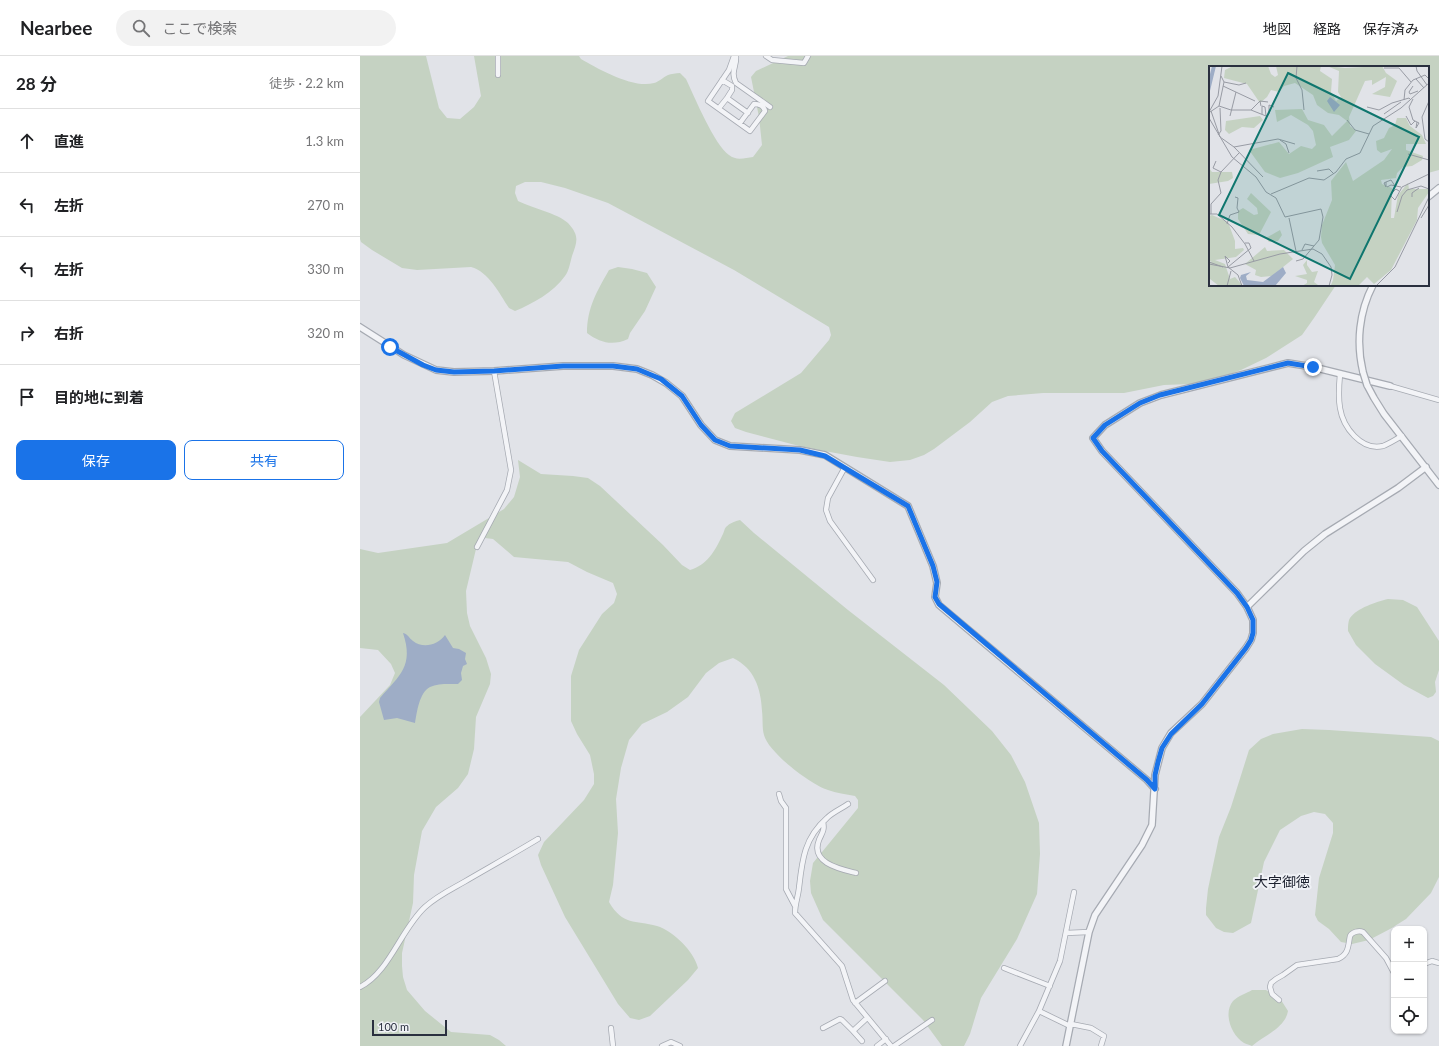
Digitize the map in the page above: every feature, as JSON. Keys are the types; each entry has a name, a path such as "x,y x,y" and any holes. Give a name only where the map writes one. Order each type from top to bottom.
{"street":[{"path":"498,56 498,75"},
{"path":"735,56 729,70 708,101 750,131 765,110 764,108 759,104 754,104 740,123"},
{"path":"735,56 736,60 733,72 736,83 770,107"},
{"path":"766,56 804,63 808,56"},
{"path":"719,108 732,90 732,86 722,80"},
{"path":"727,98 748,113"},
{"path":"1429,196 1439,188"},
{"path":"1372,286 1365,301 1359,330 1359,347 1363,372 1367,385 1381,409 1439,485"},
{"path":"360,327 404,355 436,370 454,372 494,371 563,366 613,366 637,369 661,379 682,396 701,425 715,440 730,446 800,450 825,456 845,467 908,506 933,566 937,582 935,597 939,604 1147,780 1155,789"},
{"path":"1066,1046 1090,932 1095,915 1148,835 1152,825 1155,775 1162,748 1171,734 1202,704 1246,648 1253,633 1253,620 1247,607 1237,593 1102,451 1093,438 1105,425 1140,403 1160,395 1288,363 1313,367 1439,400"},
{"path":"477,547 507,490 511,470 494,371"},
{"path":"1340,374 1340,408 1347,427 1353,435 1370,445 1383,446 1402,436"},
{"path":"845,467 828,498 826,510 830,521 873,580"},
{"path":"1247,607 1304,551 1325,534 1398,488 1426,467"},
{"path":"779,794 781,801 786,808 786,889 795,906 796,913 842,966 855,1002 867,1018 893,1046 932,1020"},
{"path":"795,906 799,889 799,873 805,849 827,817 848,804"},
{"path":"823,822 824,828 817,848 821,857 825,863 831,866 856,873"},
{"path":"360,987 379,973 401,938 424,908 448,891 538,840"},
{"path":"1020,1046 1039,1011 1060,961 1074,892"},
{"path":"1279,1000 1275,997 1271,990 1271,983 1273,980 1297,965 1343,957 1348,951 1351,934 1359,931 1363,932 1386,958 1391,967"},
{"path":"1066,933 1090,932"},
{"path":"1427,963 1432,961 1439,963"},
{"path":"1004,968 1050,986"},
{"path":"855,1002 885,982"},
{"path":"1039,1011 1070,1025 1091,1028 1104,1036 1100,1046"},
{"path":"852,1031 867,1018"},
{"path":"823,1028 840,1019 862,1042"},
{"path":"611,1028 613,1046"},
{"path":"877,1046 886,1039"},
{"path":"662,1046 671,1042 680,1046"}],"green space":[{"path":"360,56 426,56 439,108 447,118 460,119 474,107 481,96 474,56 579,56 581,59 606,73 627,81 646,84 656,82 668,75 680,73 686,79 705,120 723,150 732,157 741,159 753,157 762,145 759,117 751,77 756,71 788,56 1439,56 1439,170 1429,173 1429,66 1209,66 1209,286 1335,286 1302,335 1266,358 1241,370 1214,380 1191,384 1164,385 1124,393 1043,393 1008,396 992,402 970,422 934,449 924,455 910,460 890,462 857,457 803,447 735,428 731,421 735,413 801,373 829,340 831,335 829,327 734,270 608,203 565,188 541,182 525,182 516,186 515,193 518,201 563,219 568,223 576,235 576,243 566,274 560,282 542,297 515,311 509,308 493,284 483,273 471,267 417,270 402,268 372,250 361,242"},
{"path":"618,267 647,273 656,287 645,311 630,333 628,339 612,343 597,339 587,333 587,324 591,308 600,285 609,270"},
{"path":"518,460 541,474 588,478 600,486 663,545 682,565 690,570 701,565 710,557 729,524 740,520 848,610 944,685 992,731 1011,755 1025,782 1039,823 1040,854 1037,894 1017,939 981,998 970,1034 964,1046 942,1046 923,1020 823,920 811,893 810,881 813,863 858,808 858,800 855,796 831,791 811,782 791,767 773,750 764,735 760,694 755,680 746,667 733,658 719,663 706,673 688,697 667,712 642,724 629,740 621,768 616,799 618,833 613,885 609,902 614,910 625,919 657,926 670,932 682,942 692,955 698,968 688,980 650,1016 639,1020 630,1018 618,1004 565,917 541,865 538,855 544,842 584,800 594,784 594,774 590,755 571,721 571,676 579,650 602,614 614,603 617,594 613,583 568,562 514,557 493,539 485,538 478,544 476,549 466,591 467,613 470,626 486,658 491,674 490,684 476,717 474,749 468,774 458,788 436,807 422,831 414,875 413,903 402,953 402,966 403,977 407,990 425,1011 451,1032 490,1035 506,1046 360,1046 360,717 390,685 395,673 391,664 378,650 360,648 360,549 378,553 447,543 504,509 514,497 520,477"},
{"path":"1388,599 1403,600 1417,607 1439,641 1439,670 1435,682 1436,692 1433,696 1428,698 1404,685 1375,664 1356,645 1348,631 1348,624 1353,614 1367,606"},
{"path":"1302,729 1329,730 1431,737 1439,741 1439,877 1431,893 1406,919 1395,926 1391,926 1391,928 1369,940 1352,944 1341,942 1329,929 1318,921 1315,915 1319,878 1333,833 1333,823 1325,814 1314,812 1301,816 1280,830 1264,862 1251,923 1233,933 1224,932 1216,928 1206,915 1208,889 1219,837 1231,807 1249,750 1261,739 1273,734"},
{"path":"1252,990 1266,990 1281,1000 1288,1011 1279,1027 1252,1046 1244,1043 1235,1035 1230,1024 1229,1012 1233,1001"}],"water":[{"path":"403,633 421,645 430,645 445,635 453,648 459,649 466,653 465,659 467,664 463,666 461,673 462,680 458,684 437,685 426,690 419,703 415,723 397,718 384,720 379,702 380,698 399,676 406,662 406,644"}],"district":[{"name":"大字御徳","path":"1282,881"}],"route":[{"path":"390,347 423,365 436,370 454,372 494,371 563,366 613,366 637,369 661,379 682,396 701,425 715,440 730,446 800,450 825,456 845,467 908,506 933,566 937,582 935,597 939,604 1147,780 1155,789 1155,775 1162,748 1171,734 1202,704 1246,648 1253,633 1253,620 1247,607 1237,593 1102,451 1093,438 1105,425 1140,403 1160,395 1288,363 1313,367"}]}
